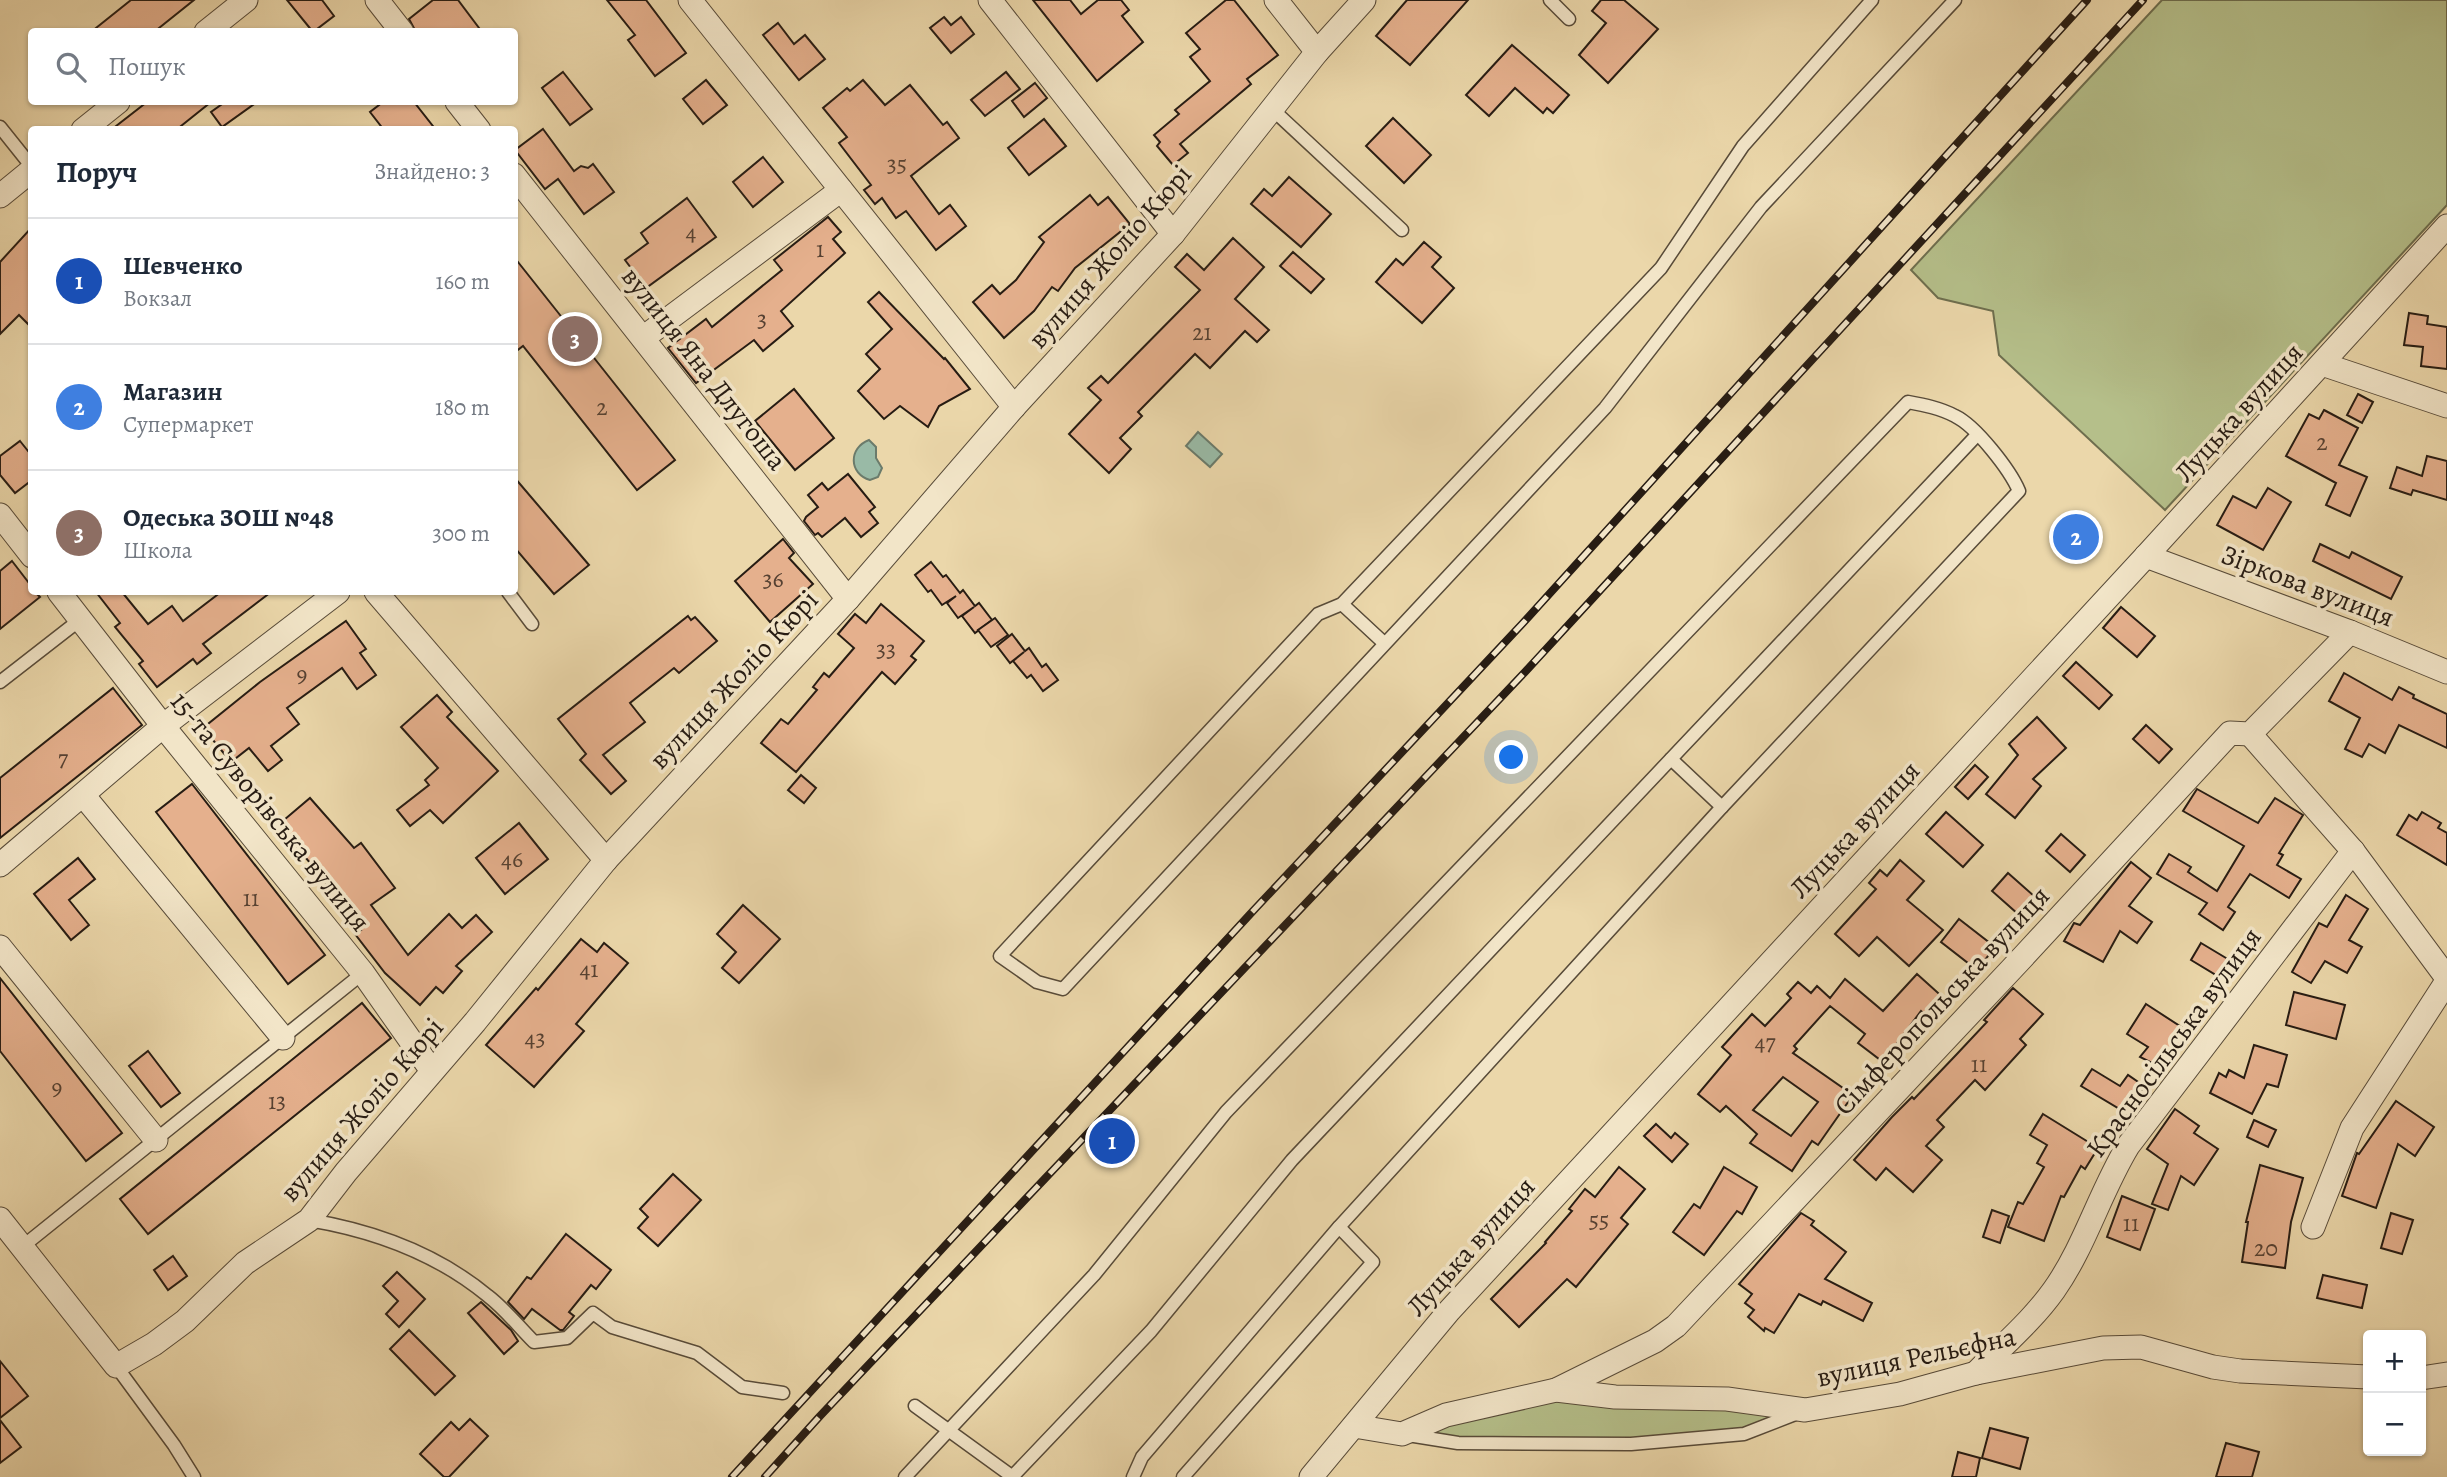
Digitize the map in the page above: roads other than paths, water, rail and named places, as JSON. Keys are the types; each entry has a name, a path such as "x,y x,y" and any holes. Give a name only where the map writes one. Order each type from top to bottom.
{"street":[{"path":"211,28 246,0"},
{"path":"377,0 399,28"},
{"path":"690,0 1014,407"},
{"path":"990,0 1173,234"},
{"path":"1276,0 1317,52"},
{"name":"вулиця Жоліо Кюрі","path":"116,1366 186,1321 245,1263 309,1220 606,860 848,599 1014,407 1173,234 1317,52 1364,0"},
{"path":"88,126 114,105"},
{"path":"459,105 476,126"},
{"path":"0,195 28,172"},
{"name":"вулиця Яна Длугоша","path":"518,180 848,599"},
{"path":"643,338 841,190"},
{"name":"Луцька вулиця","path":"1311,1477 1449,1311 2447,226"},
{"path":"2322,364 2447,406"},
{"path":"0,515 28,551"},
{"name":"Зіркова вулиця","path":"2146,556 2350,632 2447,672"},
{"name":"15-та Суворівська вулиця","path":"61,595 163,726 363,973 432,1071"},
{"path":"0,865 163,726 334,595"},
{"path":"379,595 606,860"},
{"name":"Сімферопольська вулиця","path":"1556,1390 1655,1342 1676,1326 2230,733 2250,734 2350,632"},
{"path":"2250,734 2353,850 2447,979 2352,1128 2313,1227"},
{"path":"83,794 283,1038"},
{"name":"Красносільська вулиця","path":"1976,1373 2053,1291 2073,1258 2110,1176 2128,1146 2353,850"},
{"path":"0,947 156,1140"},
{"path":"0,1219 116,1366"},
{"name":"вулиця Рельєфна","path":"1402,1434 1446,1415 1556,1390 1615,1397 1727,1399 1805,1410 1900,1394 1976,1373 2103,1348 2141,1347 2213,1367 2363,1377"},
{"path":"2426,1377 2447,1374"},
{"path":"1354,1426 1402,1434"}],"lane":[{"path":"1550,0 1569,19"},
{"path":"1872,0 1743,146 1661,268 1342,604 1318,614 999,956 1037,982 1063,989 1605,408 1761,207 1955,0"},
{"path":"1272,109 1402,230"},
{"path":"0,127 28,164"},
{"path":"905,1477 951,1431 1094,1275 1226,1112 1908,402 1931,406 1958,417 2011,472 2019,491 1722,807 1339,1227 1142,1457 1133,1477"},
{"path":"915,1406 1013,1477 1151,1331 1292,1160 1977,435"},
{"path":"510,595 532,624"},
{"path":"1342,604 1384,643"},
{"path":"0,682 80,619"},
{"path":"1671,759 1722,807"},
{"path":"22,1247 363,973"},
{"path":"309,1220 348,1227 407,1245 431,1258 488,1295 534,1342 567,1338 593,1313 612,1326 697,1353 742,1387 783,1393"},
{"path":"1183,1477 1373,1262 1339,1227"},
{"path":"116,1366 194,1477"},
{"path":"1402,1434 1458,1443 1631,1444 1744,1434 1805,1410"}],"railway":[{"path":"732,1477 1253,911 1523,623 2087,0"},
{"path":"765,1477 1525,672 2143,0"}],"place":[{"name":"Одеська ЗОШ №48","path":"575,339"},
{"name":"Магазин","path":"2076,537"},
{"name":"Шевченко","path":"1112,1141"}]}
